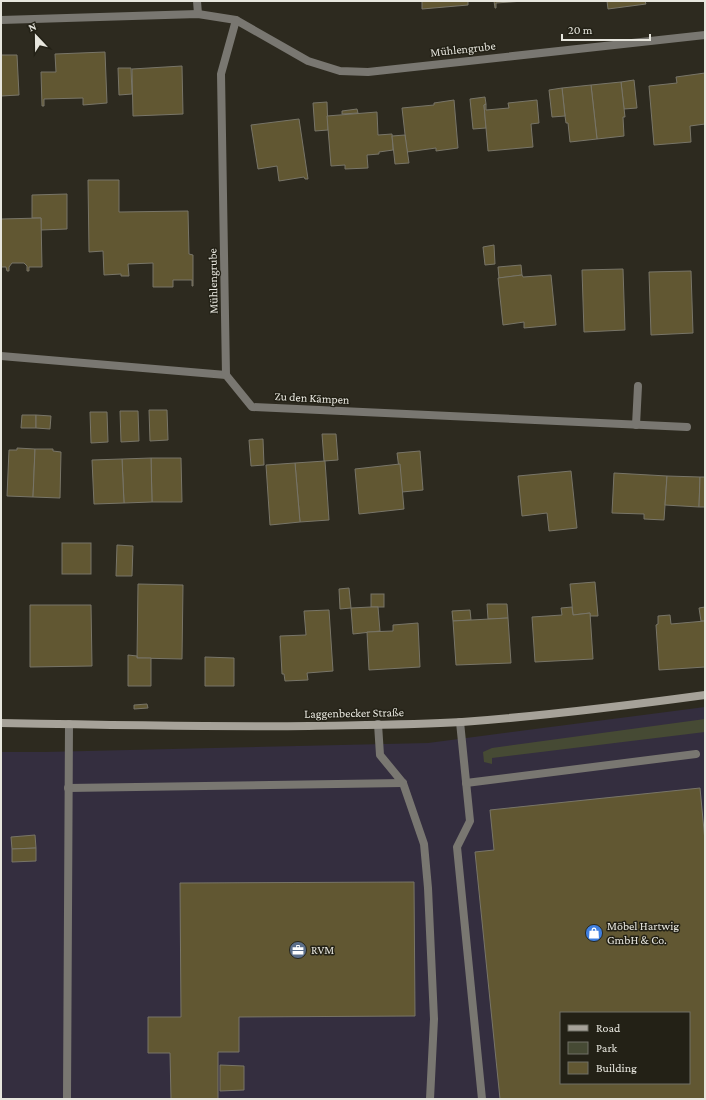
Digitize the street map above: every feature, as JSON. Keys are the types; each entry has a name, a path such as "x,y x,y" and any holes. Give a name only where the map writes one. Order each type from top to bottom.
{"street":[{"path":"197,1 198,14"},
{"name":"Mühlengrube","path":"1,20 198,14 236,20 308,61 340,71 368,72 705,35"},
{"name":"Mühlengrube","path":"226,375 221,74 236,20"},
{"path":"1,356 226,375"},
{"name":"Zu den Kämpen","path":"226,375 252,407 687,427"},
{"path":"636,425 638,386"},
{"name":"Laggenbecker Straße","path":"1,723 173,726 460,722 545,715 644,704 705,695"},
{"path":"460,722 470,821 457,847 482,1099"},
{"path":"68,1099 69,724"},
{"path":"378,724 380,755 403,783 424,844 428,888 434,1019 430,1099"},
{"path":"466,783 696,754"},
{"path":"68,788 403,783"}],"shaded area":[{"path":"705,707 705,1099 1,1099 1,752 428,743"}],"green space":[{"path":"705,719 705,732 492,758 492,764 484,762 483,752 492,748"}],"building":[{"path":"422,1 468,1 468,5 422,9"},
{"path":"494,1 524,1 496,3 495,8"},
{"path":"607,1 645,1 646,4 608,9"},
{"path":"105,52 107,103 83,105 83,98 44,99 44,106 42,106 41,72 56,72 55,54"},
{"path":"1,55 17,55 19,95 1,96"},
{"path":"182,66 183,114 133,116 132,69"},
{"path":"118,68 131,68 132,94 119,95"},
{"path":"705,73 705,124 690,126 691,142 654,145 649,86 677,83 676,77"},
{"path":"634,80 637,108 624,109 621,82"},
{"path":"621,82 625,117 623,117 624,136 597,139 591,85"},
{"path":"591,85 597,139 570,142 562,88"},
{"path":"562,88 565,116 552,117 549,90"},
{"path":"485,97 486,104 484,105 486,128 473,129 470,99"},
{"path":"454,100 458,148 436,151 436,148 407,152 402,108 434,105 434,103"},
{"path":"537,100 539,123 531,124 533,147 488,151 484,105 486,104 486,110 509,108 508,103"},
{"path":"327,102 328,130 315,131 313,103"},
{"path":"357,109 358,113 342,114 342,111"},
{"path":"377,112 378,135 392,134 393,150 379,152 379,154 367,155 368,168 345,169 345,165 331,166 327,116"},
{"path":"299,119 308,179 305,179 304,177 279,181 277,166 258,169 251,125"},
{"path":"405,135 409,163 395,164 392,136"},
{"path":"88,180 119,180 119,212 188,211 189,254 193,255 193,286 192,280 173,280 173,287 153,287 153,263 128,264 129,276 121,276 121,274 104,275 103,251 89,252"},
{"path":"67,194 67,229 41,230 41,218 32,218 32,195"},
{"path":"41,218 42,267 29,267 29,271 27,271 27,266 24,263 12,263 9,267 9,271 7,271 6,267 1,267 1,219"},
{"path":"494,245 495,264 485,265 483,247"},
{"path":"521,265 522,275 499,278 498,267"},
{"path":"623,269 625,330 584,332 582,270"},
{"path":"691,271 693,333 651,335 649,272"},
{"path":"522,275 523,277 551,275 556,325 524,328 524,322 503,325 498,278"},
{"path":"149,410 167,410 168,440 150,441"},
{"path":"120,411 138,411 139,441 121,442"},
{"path":"90,412 107,412 108,442 91,443"},
{"path":"22,415 36,415 36,428 21,428"},
{"path":"36,415 51,416 50,429 36,428"},
{"path":"322,434 336,434 338,460 324,461"},
{"path":"263,439 264,465 251,466 249,440"},
{"path":"17,448 35,449 33,497 7,496 9,450 17,450"},
{"path":"35,449 53,449 53,451 61,452 60,498 33,497"},
{"path":"420,451 423,490 402,492 397,453"},
{"path":"151,458 181,458 182,502 152,502"},
{"path":"151,458 152,502 124,503 122,459"},
{"path":"122,459 124,503 94,504 92,460"},
{"path":"325,461 329,520 300,522 295,463"},
{"path":"295,463 300,522 270,525 266,465"},
{"path":"400,464 404,509 359,514 355,469"},
{"path":"571,471 577,528 549,531 547,513 522,516 518,476"},
{"path":"614,473 667,476 664,520 644,519 644,514 612,513"},
{"path":"667,476 700,477 699,507 665,505"},
{"path":"700,477 705,477 705,507 699,507"},
{"path":"62,543 91,543 91,574 62,574"},
{"path":"117,545 133,546 132,576 116,576"},
{"path":"595,582 598,616 590,616 590,613 573,615 570,584"},
{"path":"138,584 183,585 182,659 137,658"},
{"path":"349,588 351,608 340,609 339,589"},
{"path":"371,594 384,594 384,607 371,607"},
{"path":"487,604 507,604 508,618 488,619"},
{"path":"30,605 91,605 92,666 30,667"},
{"path":"378,607 380,631 353,634 351,608"},
{"path":"572,607 573,615 590,613 593,659 535,662 532,617 562,615 561,608"},
{"path":"705,607 705,621 701,621 699,608"},
{"path":"329,610 333,671 307,673 308,680 285,681 284,674 282,674 280,636 306,635 304,611"},
{"path":"470,610 471,620 453,621 452,611"},
{"path":"670,615 671,624 705,621 705,667 659,670 656,625 658,624 658,616"},
{"path":"508,618 511,663 456,665 453,621"},
{"path":"418,623 420,667 369,670 367,632 393,631 393,625"},
{"path":"128,655 137,656 137,658 151,658 151,686 128,686"},
{"path":"205,657 234,658 234,686 205,686"},
{"path":"147,704 148,708 134,709 134,705"},
{"name":"Möbel Hartwig GmbH & Co.","path":"700,788 705,841 705,1099 500,1099 475,852 494,850 490,810"},
{"path":"35,835 36,848 12,849 11,837"},
{"path":"36,848 36,861 12,862 12,849"},
{"name":"RVM","path":"414,882 415,1016 239,1017 239,1052 218,1052 218,1099 171,1099 170,1053 148,1053 148,1017 181,1017 180,883"},
{"path":"220,1065 244,1066 244,1090 220,1091"}],"place":[{"name":"Möbel Hartwig GmbH & Co.","path":"594,933"},
{"name":"RVM","path":"298,950"}]}
